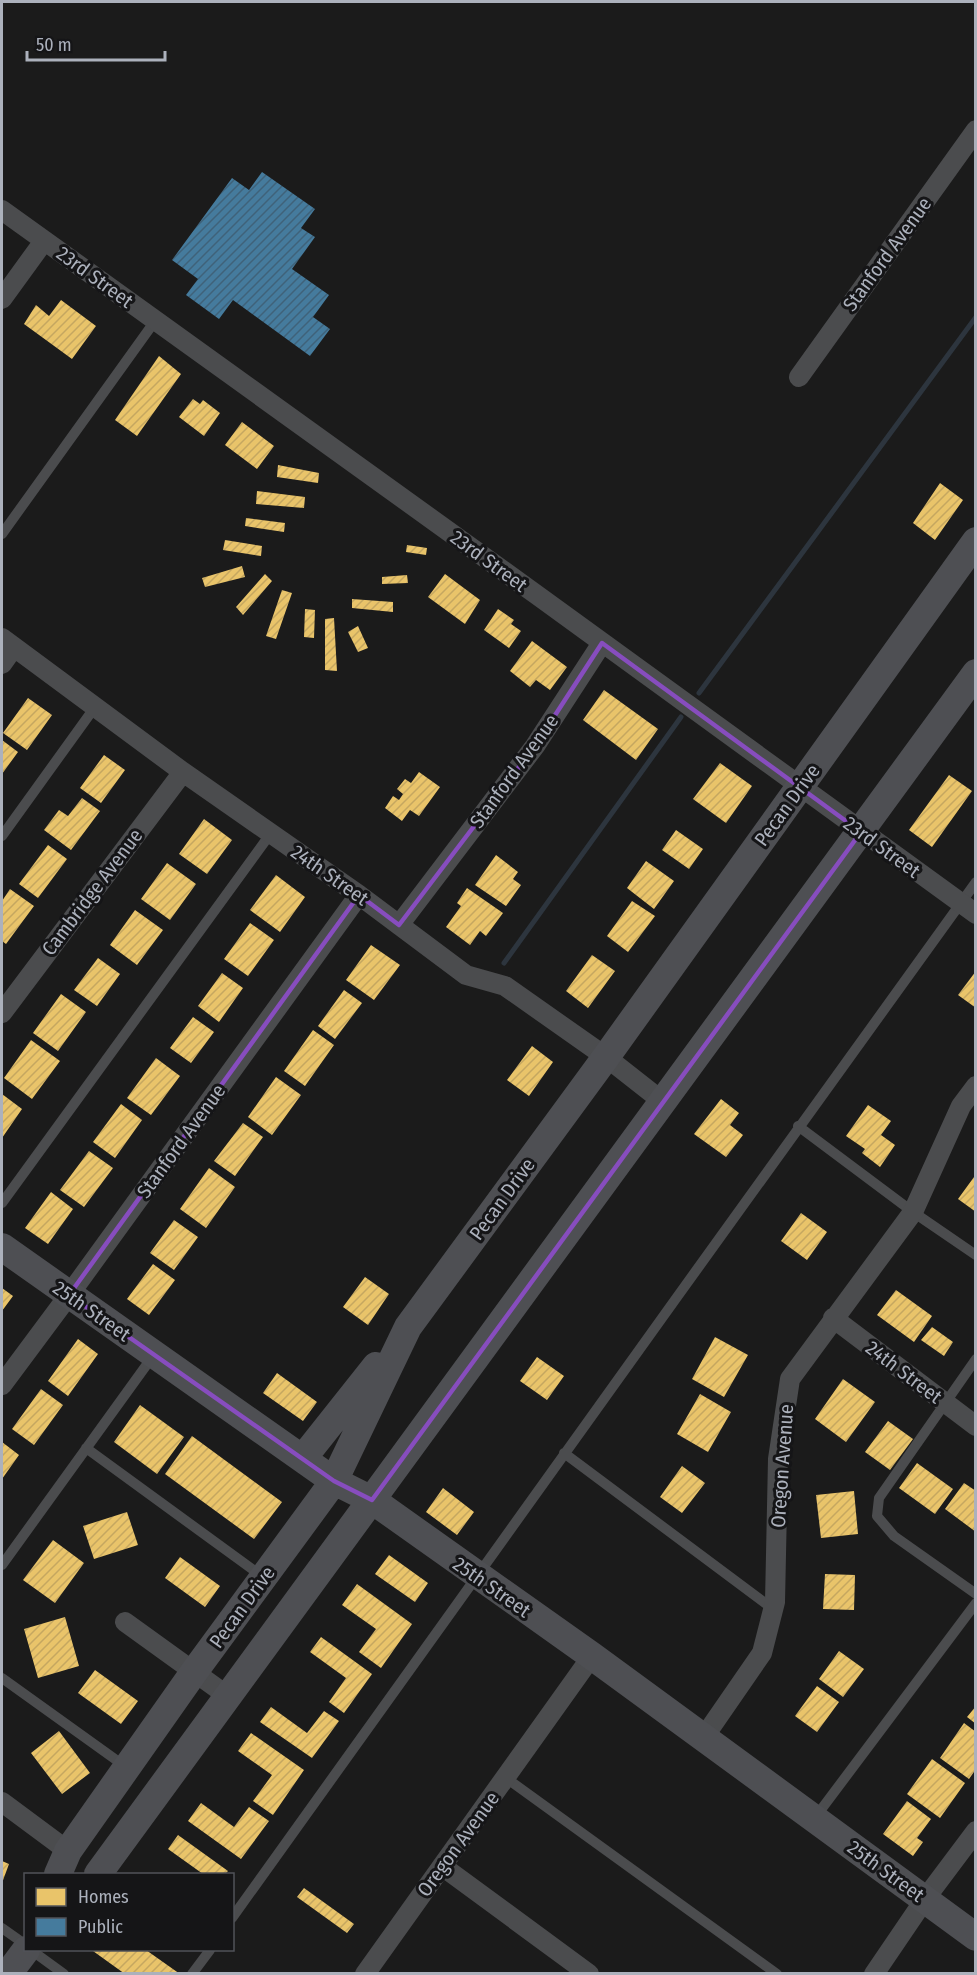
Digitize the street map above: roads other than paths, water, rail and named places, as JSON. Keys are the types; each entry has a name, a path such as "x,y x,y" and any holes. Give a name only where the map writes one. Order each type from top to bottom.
{"main road":[{"name":"Pecan Drive","path":"63,1863 126,1768 334,1480 408,1327 606,1058 975,541"},
{"path":"99,1873 975,673"},
{"name":"25th Street","path":"2,1247 334,1480 372,1500 592,1656 975,1937"},
{"path":"303,1458 408,1327"},
{"path":"8,1974 24,1950"}],"street":[{"name":"Stanford Avenue","path":"799,377 975,130"},
{"name":"23rd Street","path":"2,210 968,908"},
{"path":"2,298 44,241"},
{"path":"2,664 8,643"},
{"name":"24th Street","path":"8,643 466,975 505,986 662,1101"},
{"name":"Stanford Avenue","path":"399,925 535,746 602,643"},
{"name":"Cambridge Avenue","path":"2,1013 183,772"},
{"name":"Stanford Avenue","path":"2,1385 358,895"},
{"name":"Oregon Avenue","path":"704,1737 762,1653 775,1602 778,1459 790,1379 913,1212 968,1111 975,1086"},
{"name":"24th Street","path":"833,1318 975,1426"},
{"path":"125,1622 229,1696"},
{"name":"Oregon Avenue","path":"365,1974 592,1656"},
{"path":"2,1802 63,1863"},
{"path":"874,1974 925,1899 975,1832"},
{"path":"442,1866 589,1974"}],"lane":[{"path":"2,534 155,321"},
{"path":"2,836 95,707"},
{"path":"2,1203 271,833"},
{"path":"234,1915 478,1577 798,1126 968,908 975,882"},
{"path":"798,1126 975,1256"},
{"path":"2,1565 154,1355"},
{"path":"975,1359 879,1498 877,1516 894,1536 975,1594"},
{"path":"86,1448 264,1577"},
{"path":"564,1453 773,1609"},
{"path":"814,1819 975,1603"},
{"path":"2,1678 126,1768"},
{"path":"506,1778 777,1974"},
{"path":"2,1928 24,1945"},
{"path":"32,1951 64,1974"},
{"path":"192,1974 209,1951"}],"waterway":[{"path":"699,693 976,317"},
{"path":"504,963 681,717"}]}
